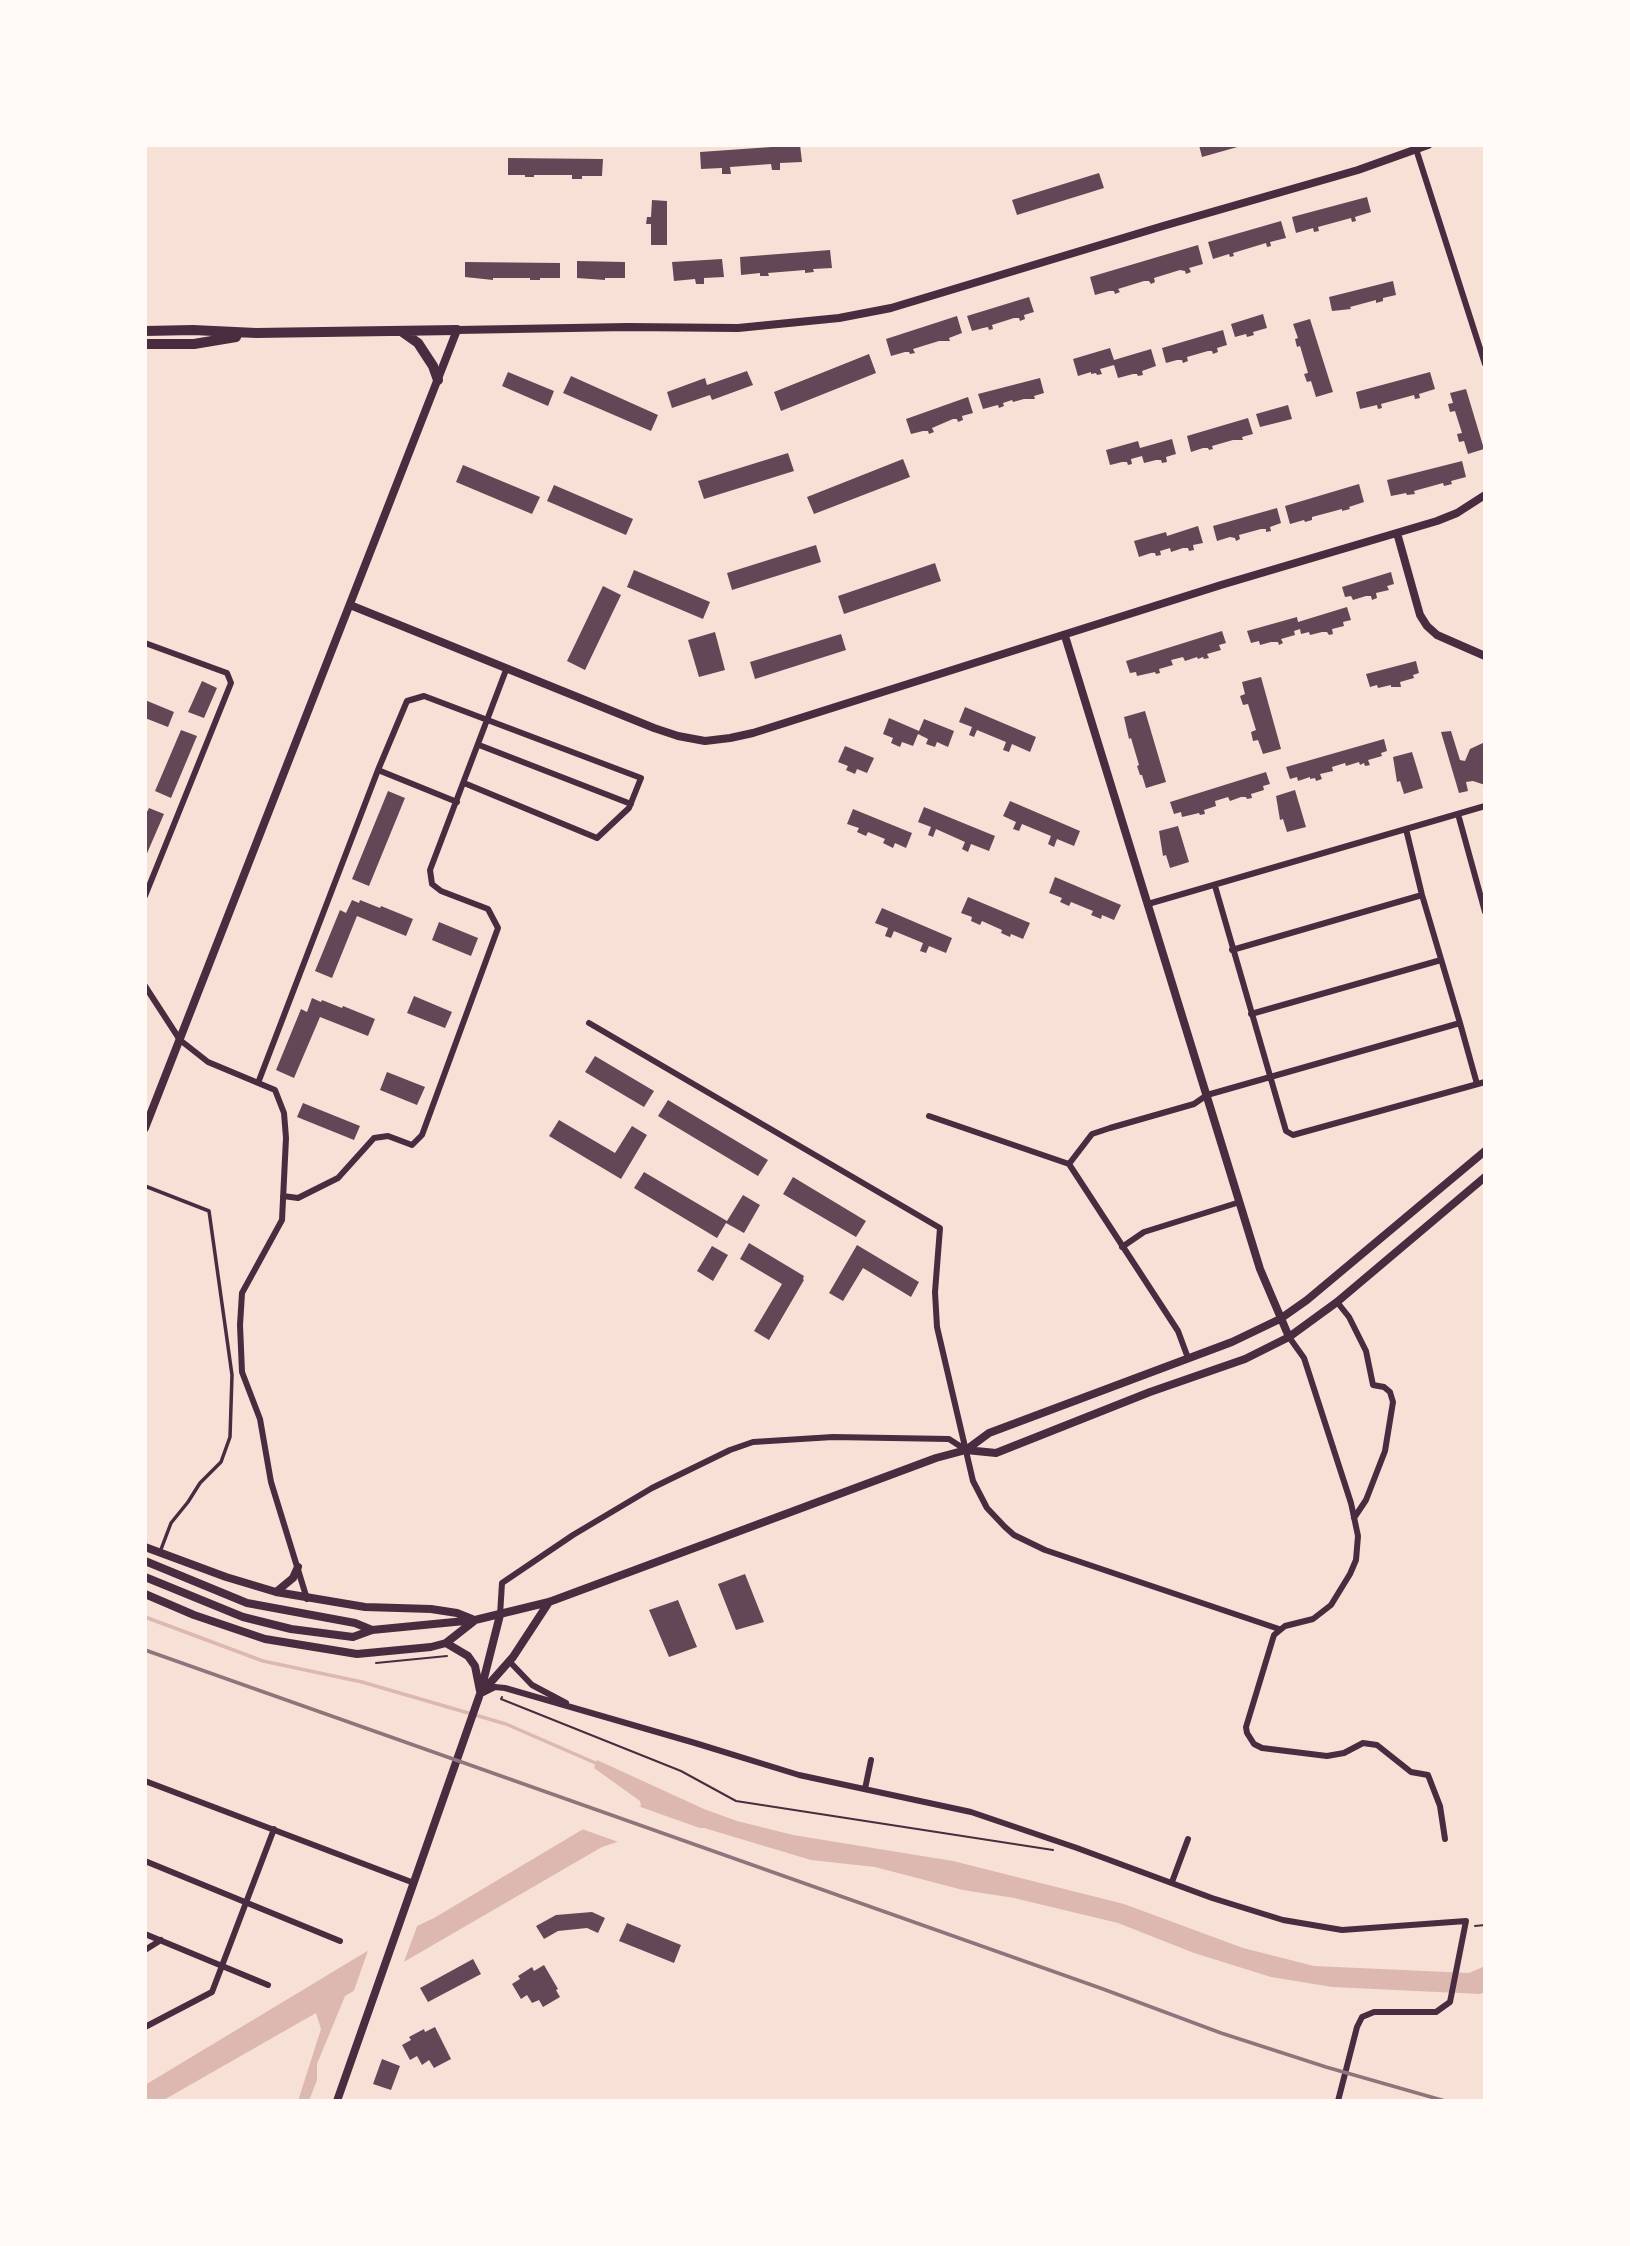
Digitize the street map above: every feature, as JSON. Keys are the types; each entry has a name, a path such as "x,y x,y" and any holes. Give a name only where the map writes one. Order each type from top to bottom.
{"highway":[{"path":"145,331 256,333 457,330"},
{"path":"401,331 418,343 433,366 438,380"},
{"path":"145,344 194,344 256,333"}],"street":[{"path":"145,1128 457,330 738,328 839,318 891,308 1358,170 1429,145"},
{"path":"1416,149 1485,364"},
{"path":"350,605 654,728 705,741 753,733 1221,585 1396,533 1457,513 1485,495"},
{"path":"1396,533 1420,615 1427,626 1437,635 1485,656"},
{"path":"1065,636 1260,1269 1289,1337 1304,1358 1358,1536 1356,1560 1331,1605 1313,1619 1279,1629 1274,1635 1246,1727 1250,1740 1262,1748 1326,1756 1344,1753 1363,1743 1377,1745 1411,1772 1428,1776 1440,1805 1445,1839"},
{"path":"145,643 227,673 231,683 145,897"},
{"path":"284,1196 298,1198 338,1178 374,1138 388,1136 412,1145 422,1135 498,928 488,909 441,891 432,884 430,870 506,670"},
{"path":"258,1083 377,770 407,701 424,696 641,778 631,804 597,838 464,783"},
{"path":"479,745 631,804"},
{"path":"377,770 457,802"},
{"path":"1148,904 1485,806"},
{"path":"1458,814 1485,912"},
{"path":"1214,886 1286,1130 1293,1135 1481,1083 1441,960 1406,829"},
{"path":"1232,950 1422,895"},
{"path":"1251,1014 1441,960"},
{"path":"145,986 180,1040 208,1062 275,1090 284,1113 286,1138 282,1220 242,1293 242,1372 260,1419 271,1482 307,1598"},
{"path":"589,1023 940,1228 935,1292 937,1326 973,1481 987,1508 1014,1535 1045,1550 1279,1629"},
{"path":"1069,1164 1092,1134 1194,1104 1207,1095 1460,1023"},
{"path":"929,1116 1069,1164 1178,1331 1188,1358"},
{"path":"145,1577 243,1617 279,1626 352,1637 372,1630 475,1620 549,1602 923,1462 966,1450 989,1433 1232,1342 1280,1318 1307,1300 1485,1151"},
{"path":"337,2101 480,1694 499,1615 502,1583 573,1535 652,1488 730,1450 753,1442 833,1437 948,1439 966,1450 996,1453 1150,1392 1245,1359 1289,1337 1337,1302 1485,1177"},
{"path":"1122,1247 1144,1232 1240,1202"},
{"path":"1337,1302 1349,1317 1366,1351 1373,1385 1384,1387 1390,1392 1393,1402 1385,1451 1366,1500 1354,1518"},
{"path":"145,1547 276,1592 365,1607 431,1609 457,1613 475,1620"},
{"path":"145,1561 247,1603 355,1623 372,1630"},
{"path":"276,1592 293,1578 298,1567"},
{"path":"145,1594 194,1615 265,1639 344,1652 369,1653 431,1647 446,1643 475,1620"},
{"path":"480,1694 509,1661 549,1602"},
{"path":"446,1643 468,1656 475,1666 480,1694"},
{"path":"509,1661 531,1685 584,1711"},
{"path":"480,1694 495,1688 505,1688 799,1775 971,1812 1263,1915 1326,1928 1361,1929 1466,1921 1450,2001 1436,2012 1374,2012 1362,2017 1338,2101"},
{"path":"865,1789 872,1760"},
{"path":"145,1781 414,1883"},
{"path":"145,2027 212,1993 274,1829"},
{"path":"1172,1882 1188,1839"},
{"path":"145,1861 340,1941"},
{"path":"145,1934 268,1985"},
{"path":"145,1950 161,1940"}],"lane":[{"path":"145,1186 209,1211 232,1375 230,1437 221,1462 200,1483 171,1523 160,1552"}],"path":[{"path":"371,1663 453,1655"},
{"path":"501,1699 681,1771 736,1801 1053,1850"},
{"path":"1465,1930 1485,1925"}],"shaded area":[{"path":"597,1760 704,1809 737,1821 793,1835 953,1861 1124,1904 1243,1948 1314,1966 1469,1973 1485,1966 1485,1992 1480,1994 1332,1987 1271,1977 1194,1953 1118,1923 1014,1898 963,1890 875,1867 811,1860 704,1828 657,1829 602,1847 345,1996 317,2064 317,2080 309,2101 298,2101 321,2029 316,2013 162,2101 145,2101 145,2085 379,1944 434,1918 585,1828 641,1806 640,1801 594,1768"}],"pier":[{"path":"635,1805 742,1843 704,1831 658,1832 624,1844 579,1828"},
{"path":"419,1921 402,1967 352,1996 370,1945"}],"building":[{"path":"800,145 802,162 780,163 780,170 772,170 771,164 730,167 731,174 722,174 722,168 701,169 700,152"},
{"path":"1199,145 1241,145 1241,146 1202,157"},
{"path":"508,158 603,159 602,176 572,179 572,175 508,175"},
{"path":"1099,173 1104,188 1017,215 1012,200"},
{"path":"1367,197 1371,212 1355,217 1356,221 1352,222 1351,218 1318,227 1319,231 1314,232 1313,228 1296,233 1292,217"},
{"path":"652,200 667,201 667,245 651,245 651,224 646,224 647,217 651,217"},
{"path":"1281,221 1286,238 1270,242 1271,246 1267,247 1266,243 1233,253 1234,256 1230,257 1229,254 1213,259 1208,242"},
{"path":"1198,245 1203,264 1189,268 1191,272 1186,274 1180,270 1154,278 1155,282 1151,284 1144,281 1118,289 1120,292 1115,294 1114,291 1109,291 1095,295 1090,277"},
{"path":"830,250 832,268 813,269 814,272 805,273 805,270 768,273 769,276 760,276 760,273 741,275 740,257"},
{"path":"722,259 724,277 704,278 704,284 696,284 695,279 674,281 672,262"},
{"path":"577,261 625,262 625,278 577,278"},
{"path":"465,262 560,263 560,278 493,280 465,277"},
{"path":"1393,281 1396,295 1376,303 1376,300 1350,307 1351,309 1332,311 1329,297"},
{"path":"1029,297 1034,312 1024,315 1025,319 1020,321 1019,318 1014,318 992,325 993,329 989,330 988,327 972,331 967,316"},
{"path":"1263,314 1267,328 1247,337 1246,334 1235,337 1231,324"},
{"path":"957,316 962,333 949,338 950,341 939,341 913,349 915,353 905,352 891,356 886,339"},
{"path":"1310,319 1333,392 1316,397 1311,381 1307,382 1304,374 1308,373 1300,346 1297,347 1295,339 1298,338 1293,324"},
{"path":"1223,330 1227,345 1217,348 1218,352 1213,354 1208,351 1187,357 1188,361 1183,363 1182,360 1177,360 1166,363 1162,348"},
{"path":"1110,348 1114,360 1151,349 1156,366 1142,371 1143,375 1138,376 1133,374 1118,378 1114,365 1100,369 1102,374 1091,372 1078,376 1073,359"},
{"path":"869,354 876,373 781,411 774,392"},
{"path":"747,371 753,385 712,400 710,395 672,408 667,392 705,378 707,385"},
{"path":"508,372 554,391 548,406 502,386"},
{"path":"1430,372 1435,389 1419,394 1420,398 1415,399 1414,395 1381,404 1382,408 1378,409 1377,405 1360,409 1356,392"},
{"path":"571,376 658,415 651,431 563,393"},
{"path":"1040,378 1044,393 1034,396 1035,399 1012,400 1003,403 1004,406 999,408 998,405 983,409 978,394"},
{"path":"1466,389 1484,449 1468,454 1464,441 1459,442 1457,434 1462,433 1455,411 1450,412 1448,404 1453,403 1450,393"},
{"path":"968,397 973,413 962,416 963,420 958,422 953,419 932,428 934,432 929,434 928,431 923,431 911,434 906,419"},
{"path":"1288,405 1292,419 1260,427 1256,414"},
{"path":"1248,418 1253,434 1242,437 1243,440 1233,440 1212,446 1213,449 1203,448 1191,452 1187,436"},
{"path":"1172,439 1176,454 1166,457 1167,462 1156,460 1144,463 1142,456 1131,459 1132,464 1122,462 1110,465 1106,450 1138,441 1140,448"},
{"path":"788,453 794,471 704,499 698,481"},
{"path":"903,459 910,477 814,514 807,497"},
{"path":"1462,461 1466,477 1451,481 1452,484 1444,486 1443,483 1414,491 1415,494 1391,496 1387,480"},
{"path":"463,465 540,497 532,514 456,482"},
{"path":"1359,484 1364,502 1349,507 1350,509 1290,524 1285,506"},
{"path":"554,485 633,519 626,535 547,501"},
{"path":"1277,508 1281,523 1270,527 1271,531 1261,529 1239,535 1240,539 1236,541 1230,537 1217,541 1213,526"},
{"path":"1198,526 1203,543 1193,545 1194,550 1183,548 1171,552 1170,548 1160,551 1161,555 1151,553 1139,557 1134,541 1166,532 1167,536"},
{"path":"816,545 821,562 732,590 727,573"},
{"path":"935,563 941,581 844,614 838,596"},
{"path":"634,570 710,602 703,619 627,587"},
{"path":"1391,572 1394,584 1387,586 1389,590 1376,593 1377,598 1372,600 1371,596 1366,596 1353,600 1351,596 1345,597 1342,587"},
{"path":"603,586 621,595 585,670 567,661"},
{"path":"1347,607 1351,620 1343,622 1344,626 1332,629 1333,634 1329,635 1327,632 1301,634 1300,629 1294,631 1295,635 1281,639 1283,643 1279,645 1278,642 1271,642 1260,645 1259,641 1251,643 1247,631 1297,617 1298,622"},
{"path":"1222,631 1226,643 1219,645 1221,650 1207,654 1209,658 1197,657 1185,661 1183,657 1171,660 1173,665 1159,669 1160,673 1156,674 1137,676 1136,672 1130,673 1126,661"},
{"path":"715,632 725,670 699,677 688,640"},
{"path":"841,634 846,650 755,679 750,662"},
{"path":"1416,661 1419,673 1413,675 1414,678 1400,682 1401,687 1370,687 1366,674"},
{"path":"1261,677 1281,749 1263,754 1258,740 1253,741 1251,732 1256,730 1248,704 1243,705 1240,696 1245,694 1242,682"},
{"path":"202,681 217,688 204,718 188,712"},
{"path":"145,700 174,712 168,727 145,718"},
{"path":"965,707 1036,737 1030,752 1012,744 1009,752 1003,750 1006,742 977,730 974,737 969,735 972,727 959,722"},
{"path":"1145,711 1166,782 1146,788 1124,717"},
{"path":"889,718 919,731 924,719 954,731 948,747 937,742 935,747 926,744 928,739 918,734 913,746 902,742 900,747 891,743 893,738 883,734"},
{"path":"181,730 197,736 171,798 155,791"},
{"path":"1451,731 1460,760 1465,761 1470,749 1485,742 1485,785 1466,782 1468,791 1459,793 1441,732"},
{"path":"1384,739 1387,751 1381,753 1382,756 1368,760 1370,765 1360,765 1359,762 1346,766 1345,763 1332,767 1333,771 1320,774 1322,779 1316,781 1310,777 1298,781 1297,777 1290,779 1286,767"},
{"path":"845,746 874,758 867,773 857,769 855,774 846,770 848,766 838,762"},
{"path":"1412,752 1423,788 1404,794 1400,781 1397,782 1393,757"},
{"path":"1266,772 1270,784 1263,786 1264,790 1251,794 1252,798 1241,797 1230,801 1228,797 1215,801 1216,806 1204,810 1205,814 1182,817 1181,812 1174,814 1170,802"},
{"path":"1295,790 1306,827 1287,832 1283,819 1280,820 1276,796"},
{"path":"388,791 405,798 369,886 352,879"},
{"path":"1010,801 1080,831 1074,846 1057,839 1054,847 1048,844 1051,836 1022,824 1019,831 1013,829 1016,822 1003,816"},
{"path":"924,807 995,836 989,851 971,844 968,852 962,849 965,842 936,829 933,837 928,835 931,827 918,822"},
{"path":"149,808 164,814 145,858 145,816"},
{"path":"853,809 912,833 906,848 895,843 893,848 883,843 885,839 868,832 866,836 857,832 859,828 847,824"},
{"path":"1178,826 1189,862 1170,868 1166,855 1163,856 1159,831"},
{"path":"1055,877 1121,905 1114,920 1102,915 1101,919 1091,915 1093,911 1071,902 1069,906 1060,902 1062,898 1049,893"},
{"path":"968,897 1030,923 1023,939 1011,934 1010,937 1001,933 1002,930 982,921 980,925 971,921 972,917 961,913"},
{"path":"352,900 359,903 360,900 380,908 381,906 413,919 406,936 357,916 332,978 315,971 340,910 346,913"},
{"path":"882,908 952,938 946,953 929,946 926,953 920,951 923,943 894,931 891,938 885,936 888,928 875,923"},
{"path":"439,922 478,938 471,956 432,940"},
{"path":"414,996 452,1012 445,1028 407,1013"},
{"path":"312,998 342,1008 343,1006 375,1019 368,1036 320,1017 294,1078 276,1070 301,1009 307,1012"},
{"path":"595,1056 654,1091 644,1107 585,1072"},
{"path":"387,1072 425,1087 417,1105 380,1090"},
{"path":"668,1100 768,1160 758,1176 658,1116"},
{"path":"303,1103 360,1126 354,1140 297,1117"},
{"path":"559,1120 615,1153 632,1126 647,1135 621,1179 549,1136"},
{"path":"644,1172 727,1221 743,1195 760,1205 744,1233 726,1223 717,1238 634,1188"},
{"path":"793,1177 866,1221 856,1237 783,1194"},
{"path":"749,1243 804,1276 769,1340 754,1331 782,1284 740,1259"},
{"path":"857,1245 919,1282 911,1297 863,1268 843,1301 829,1293"},
{"path":"712,1246 728,1255 713,1281 697,1271"},
{"path":"745,1574 764,1622 736,1630 718,1584"},
{"path":"678,1600 697,1647 669,1657 649,1610"},
{"path":"592,1912 605,1918 598,1933 587,1928 558,1931 544,1939 536,1926 556,1915"},
{"path":"627,1923 681,1945 674,1963 619,1941"},
{"path":"473,1959 481,1974 428,2002 420,1988"},
{"path":"544,1965 560,1997 543,2007 539,2000 532,2003 527,1995 521,1999 512,1984 520,1979 518,1976 532,1967 534,1971"},
{"path":"435,2027 451,2059 434,2068 429,2060 422,2065 417,2056 410,2060 402,2045 411,2040 409,2037"},
{"path":"382,2059 400,2066 391,2090 373,2084"}],"waterway":[{"path":"145,1617 263,1661 362,1682 506,1724 600,1765"}],"railway":[{"path":"145,1650 1221,2033 1445,2101"}]}
